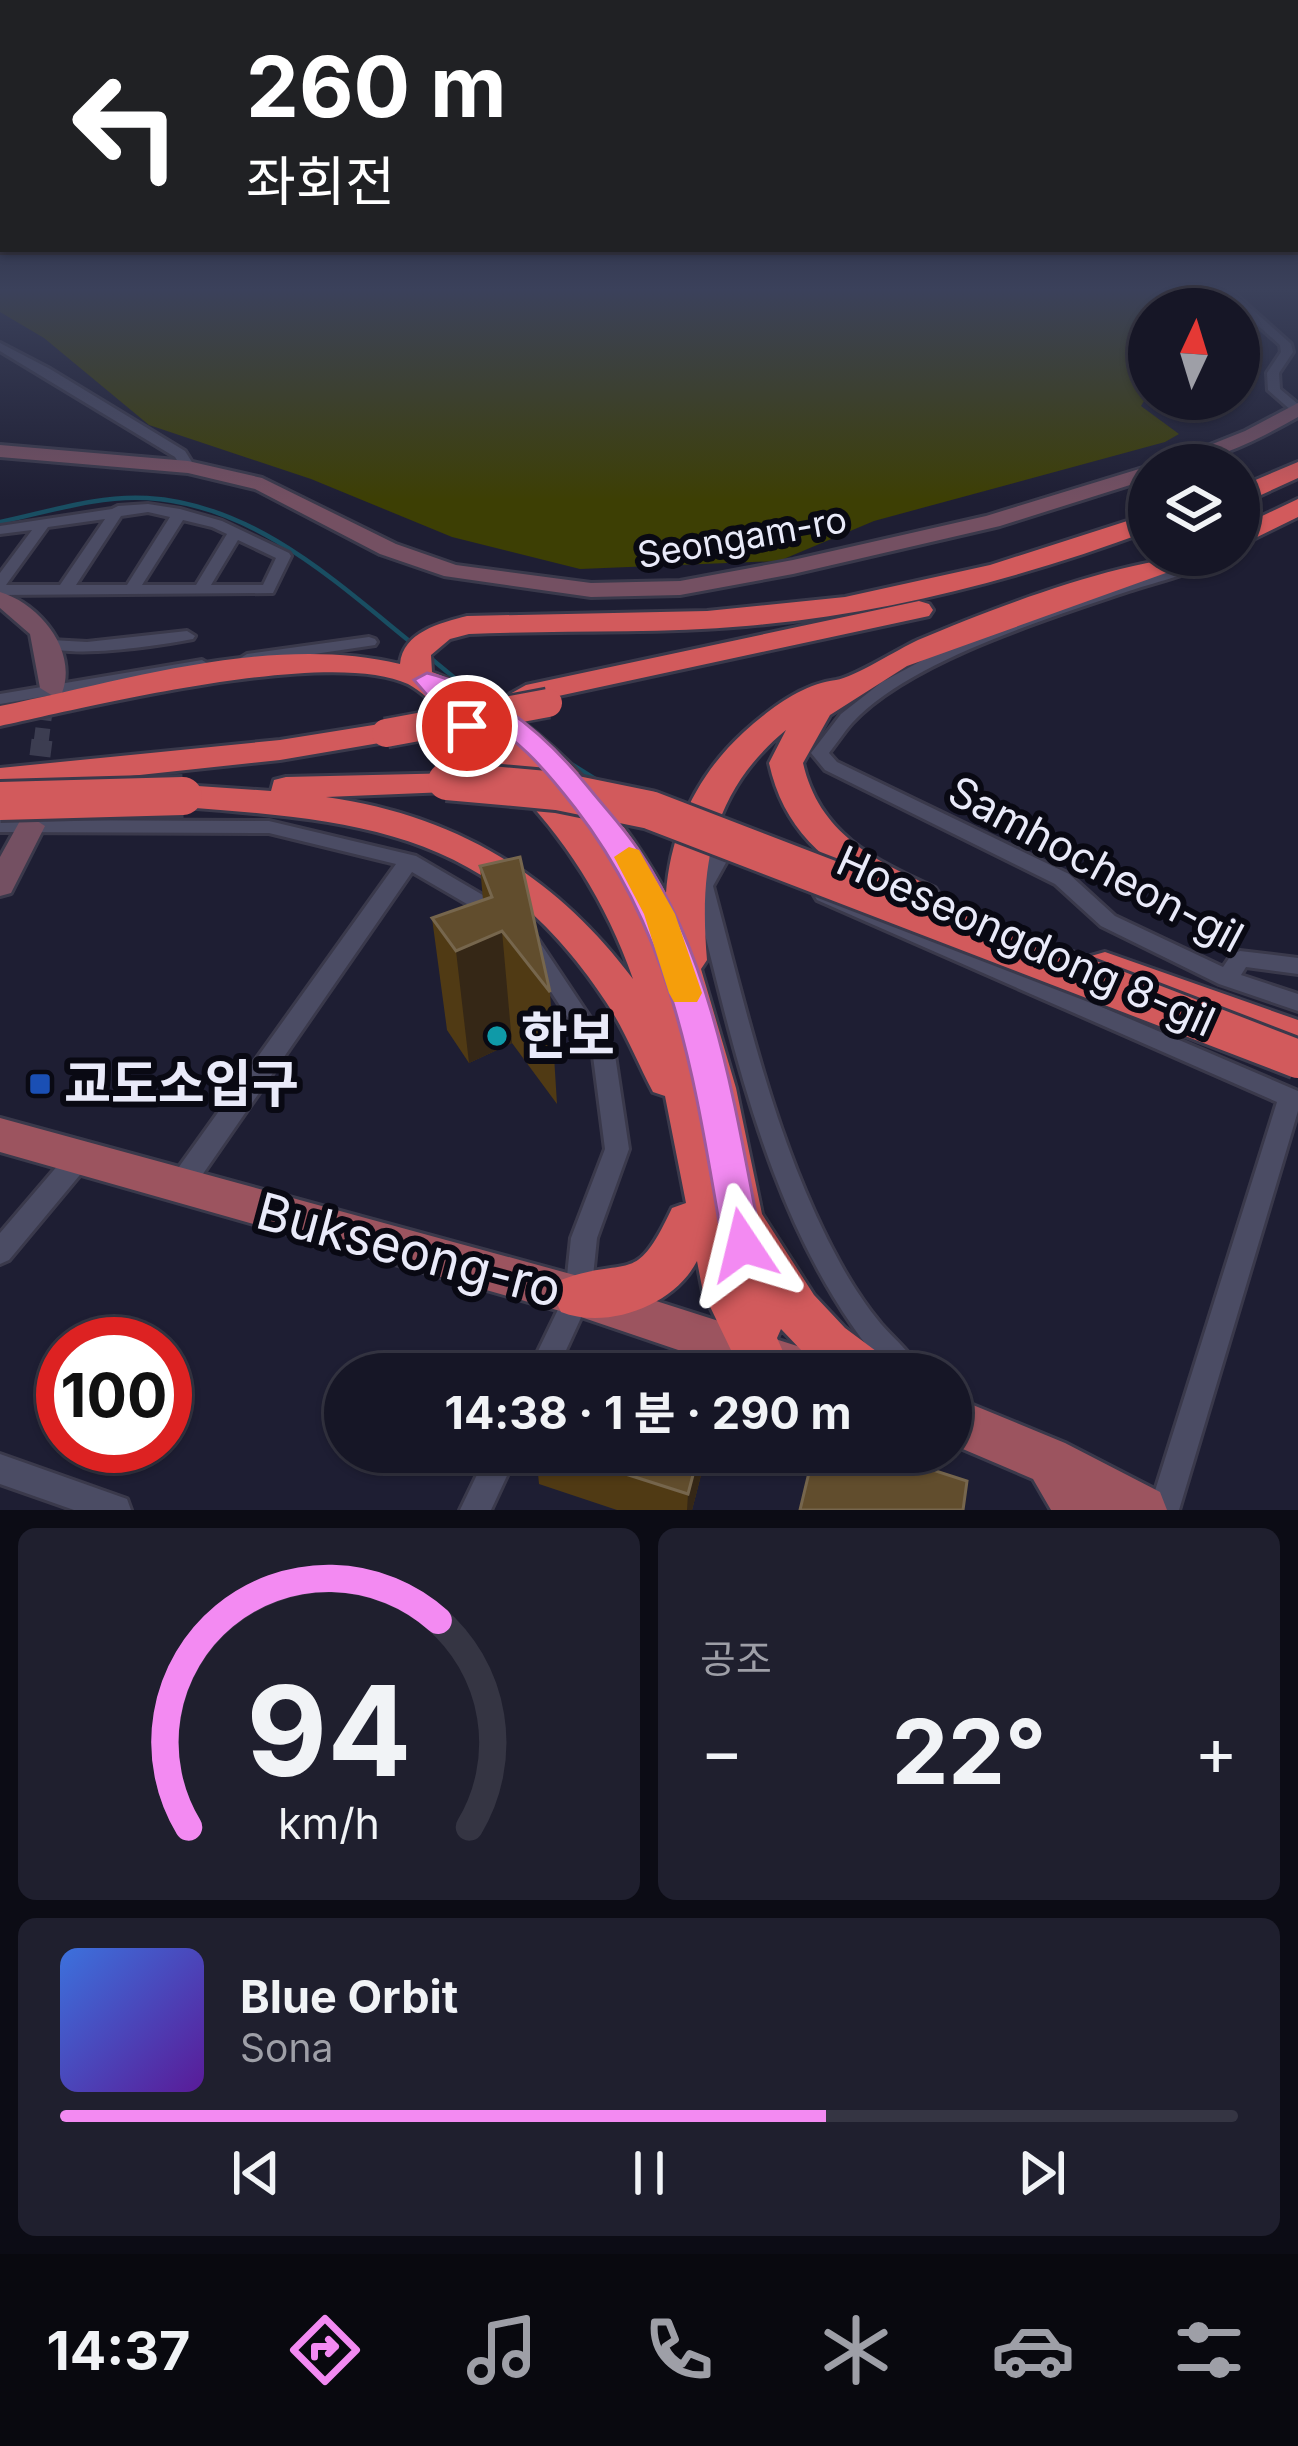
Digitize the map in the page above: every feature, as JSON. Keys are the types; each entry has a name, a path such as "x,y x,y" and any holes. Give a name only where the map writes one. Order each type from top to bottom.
{"highway":[{"path":"1260,475 1298,458"},
{"path":"1260,487 1298,469"},
{"path":"1260,511 1297,503"},
{"path":"1260,518 1297,503"},
{"path":"1260,528 1297,503"},
{"path":"727,1292 675,1039 632,921 561,812 421,671 420,646 466,625 705,620 820,608 1019,567 1128,529"},
{"path":"0,779 379,727 537,698 850,629 1128,542"},
{"path":"537,698 755,666 884,635 1128,555"},
{"path":"693,1015 685,946 702,854 700,811 717,776 784,712 875,659 1128,571"},
{"path":"1138,576 987,626 857,684 817,710 786,763 793,800 809,828 876,876 970,917 1298,1037"},
{"path":"0,716 58,695 361,654 421,671 505,719 546,752 628,857 659,914 709,1064 760,1353"},
{"path":"0,759 379,727"},
{"path":"0,801 447,781 557,791 650,810 1298,1059"},
{"path":"183,796 322,808 400,824 460,847 531,888 605,966 645,1026 669,1083 689,1222 758,1353"},
{"path":"737,1208 793,1312 831,1353"},
{"path":"578,1296 635,1289 651,1282 676,1264 689,1222"}],"main road":[{"path":"1227,444 1298,409"},
{"name":"Seongam-ro","path":"0,451 188,466 262,484 388,549 452,571 521,584 626,591 680,588 793,567 992,521 1128,479"},
{"path":"0,599 26,610 51,645 58,695"},
{"path":"0,886 21,823"},
{"name":"Bukseong-ro","path":"0,1135 578,1296 751,1353"},
{"path":"972,1426 1142,1510"},
{"path":"1048,1460 1080,1510"}],"street":[{"path":"28,358 180,454 188,466"},
{"path":"1283,358 1273,373 1274,390 1298,409"},
{"path":"67,587 118,510"},
{"path":"0,530 118,510 180,513 282,551 268,590 0,586"},
{"path":"133,588 180,513"},
{"path":"0,586 44,523"},
{"path":"201,590 236,533"},
{"name":"Samhocheon-gil","path":"1161,576 938,659 859,704 829,734 820,753 831,766 1062,879 1108,921 1227,978 1298,1004"},
{"path":"51,645 187,636"},
{"path":"0,699 58,695"},
{"path":"21,823 269,827 409,861 518,925 604,1055 617,1149 584,1238 578,1296 551,1353"},
{"path":"702,854 703,886 794,1205 885,1353"},
{"name":"Hoeseongdong 8-gil","path":"702,854 1294,1100"},
{"path":"179,1186 409,861"},
{"path":"1227,978 1240,959 1298,966"},
{"path":"1164,1510 1294,1100"},
{"path":"0,1252 80,1157"},
{"path":"0,1468 116,1510"},
{"path":"476,1510 493,1473"}],"shaded area":[{"path":"69,358 1128,358 1128,420 1160,420 1179,434 1158,444 1128,444 1128,452 874,521 779,561 580,569 452,537 311,479 149,425"}],"building":[{"path":"520,857 550,992 502,931 456,951 432,918 492,897 480,866"},
{"path":"622,1473 694,1473 688,1494"},
{"path":"809,1473 942,1473 967,1481 963,1510 800,1510"}],"waterway":[{"path":"0,522 110,499 186,503 222,514 290,550 413,644"},
{"path":"428,656 469,690"},
{"path":"571,766 595,781"}],"tunnel":[{"path":"41,743 47,696"},
{"path":"36,787 42,740"}],"slow traffic":[{"path":"629,857 659,914 686,993"}],"place":[{"name":"한보","path":"497,1036"},
{"name":"교도소입구","path":"40,1084"}],"route":[{"path":"467,726 427,680 505,719 546,752 628,857 659,914 709,1064 743,1245"}]}
